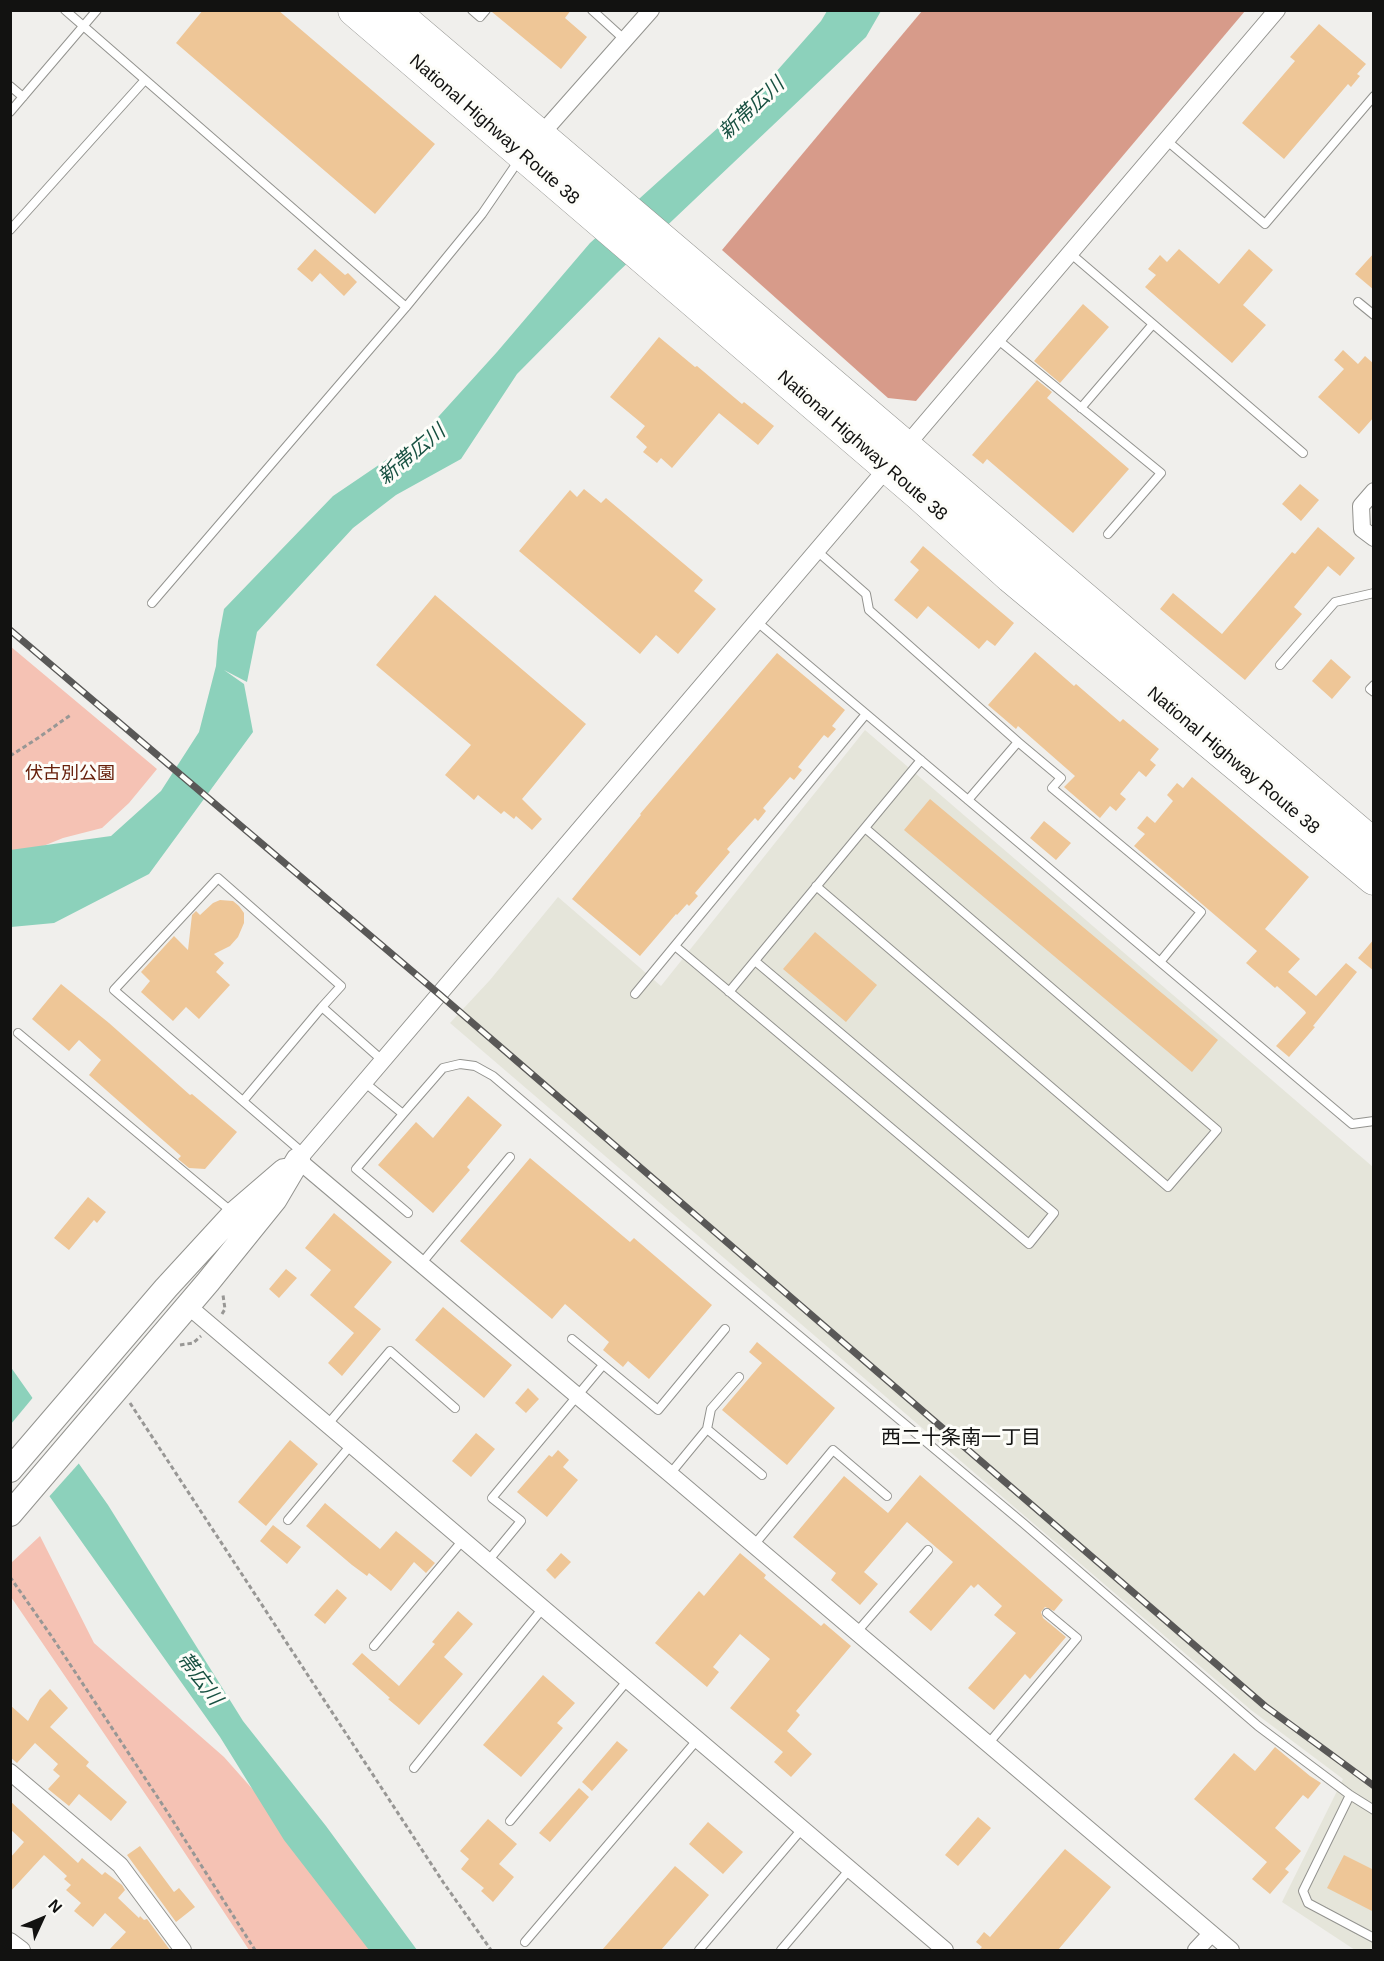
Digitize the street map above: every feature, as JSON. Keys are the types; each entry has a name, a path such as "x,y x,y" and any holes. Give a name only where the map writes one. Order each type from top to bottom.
{"highway":[{"name":"National Highway Route 38","path":"354,10 531,146 896,458 1374,845"},
{"name":"National Highway Route 38","path":"392,10 531,146"},
{"name":"National Highway Route 38","path":"896,458 1020,584 1374,879"}],"street":[{"path":"531,146 651,10"},
{"path":"10,1470 166,1288 234,1214 300,1157 1277,10"},
{"path":"1374,491 1361,506 1362,528 1374,538"},
{"path":"300,1157 421,1264 1231,1950"},
{"path":"16,1507 188,1306 275,1199 300,1157"},
{"path":"166,1288 945,1950"},
{"path":"10,1772 120,1864 183,1950"},
{"path":"1196,1950 1211,1934"},
{"path":"10,1941 22,1950"}],"lane":[{"path":"65,10 406,307"},
{"path":"10,112 97,10"},
{"path":"472,10 480,17 486,10"},
{"path":"591,10 625,40"},
{"path":"10,230 144,81"},
{"path":"10,86 23,97"},
{"path":"1166,140 1265,224 1374,96"},
{"path":"152,603 406,307 482,214 531,146"},
{"path":"1070,253 1303,453"},
{"path":"1358,302 1374,315"},
{"path":"1082,408 1153,324"},
{"path":"997,339 1161,473 1108,534"},
{"path":"817,551 866,594 869,610 1061,778 1052,788 1201,912 1160,962"},
{"path":"1280,665 1335,602 1374,592"},
{"path":"756,621 1352,1124 1374,1121"},
{"path":"1374,686 1370,689 1374,692"},
{"path":"635,994 866,714"},
{"path":"968,800 1018,742"},
{"path":"729,992 921,760"},
{"path":"816,886 1168,1187 1217,1130 865,828"},
{"path":"243,1101 340,986 218,878 114,990 243,1101 300,1157"},
{"path":"675,946 1029,1244 1054,1213 755,961"},
{"path":"322,1007 382,1060"},
{"path":"18,1033 234,1214"},
{"path":"408,1213 356,1169 443,1068 460,1064 475,1066 493,1076 707,1259 1023,1523 1258,1726 1350,1795 1374,1810"},
{"path":"364,1082 403,1114"},
{"path":"421,1264 510,1157"},
{"path":"572,1340 658,1410 725,1329"},
{"path":"328,1425 390,1351 455,1408"},
{"path":"488,1561 521,1521 492,1498 603,1365"},
{"path":"670,1473 707,1429 711,1409 739,1377"},
{"path":"707,1429 762,1475"},
{"path":"288,1520 351,1445"},
{"path":"754,1545 833,1450 887,1496"},
{"path":"374,1646 463,1540"},
{"path":"856,1633 928,1550"},
{"path":"414,1768 543,1608"},
{"path":"988,1744 1077,1638 1047,1613"},
{"path":"510,1821 628,1680"},
{"path":"525,1942 698,1739"},
{"path":"1350,1795 1303,1891 1308,1903 1374,1938"},
{"path":"699,1950 802,1828"},
{"path":"781,1950 849,1869"}],"path":[{"path":"10,756 72,714"},
{"path":"175,1346 193,1343 211,1326"},
{"path":"129,1402 437,1873 491,1950"},
{"path":"10,1577 52,1636 255,1950"}],"shaded area":[{"path":"922,11 1245,11 916,401 888,398 722,250"},
{"path":"865,730 1373,1167 1373,1950 1355,1950 1282,1902 1343,1779 1251,1710 450,1023 490,980 558,897 661,986"}],"green space":[{"name":"伏古別公園","path":"10,646 157,769 129,803 102,828 63,838 11,859"},
{"path":"40,1536 94,1643 224,1757 295,1837 382,1950 249,1950 11,1597 11,1563"}],"water":[{"name":"新帯広川","path":"827,11 881,11 866,37 617,273 517,374 461,459 396,495 353,528 257,632 247,682 224,670 244,684 253,732 149,874 54,923 11,927 10,850 111,836 161,791 199,732 216,666 224,609 333,496 420,437 497,352 590,243 760,90 821,21"},
{"name":"帯広川","path":"10,1366 108,1505 243,1721 326,1826 417,1950 369,1950 284,1840 220,1737 11,1442"}],"pier":[{"path":"35,1395 81,1461 47,1499 10,1447 11,1424"}],"building":[{"path":"203,10 278,10 435,144 375,214 176,43"},
{"path":"492,10 571,10 565,18 587,37 561,69"},
{"path":"1319,24 1366,64 1357,74 1360,76 1351,87 1348,84 1284,159 1242,123 1295,61 1290,57"},
{"path":"315,249 345,275 348,273 357,282 344,296 320,273 312,282 297,269"},
{"path":"1179,249 1219,284 1249,249 1273,270 1243,305 1266,325 1232,363 1145,287 1156,275 1148,269 1160,255 1167,262"},
{"path":"1374,253 1374,290 1355,274"},
{"path":"1083,304 1109,327 1060,383 1034,361"},
{"path":"659,337 742,404 744,402 774,426 758,445 719,413 672,468 661,458 657,463 643,452 647,447 636,437 645,426 610,397"},
{"path":"1343,350 1358,364 1365,356 1374,364 1374,417 1359,434 1318,397 1344,369 1334,360"},
{"path":"1037,380 1052,392 1047,398 1129,469 1073,533 987,459 983,464 972,455"},
{"path":"1300,484 1319,500 1301,521 1282,504"},
{"path":"584,489 601,503 606,498 703,580 694,591 716,609 678,654 656,635 640,654 519,551 570,490 577,497"},
{"path":"1318,527 1355,558 1340,576 1328,566 1294,607 1302,614 1245,680 1160,609 1173,593 1222,634 1292,552 1295,554"},
{"path":"923,546 1014,623 995,646 987,640 979,649 928,606 917,619 894,600 919,570 910,562"},
{"path":"435,595 586,724 522,799 542,819 532,830 516,816 514,819 504,811 501,814 478,795 474,800 445,775 471,745 376,665"},
{"path":"1035,652 1120,722 1123,719 1159,749 1150,760 1156,765 1146,777 1139,771 1120,794 1126,799 1116,811 1110,806 1100,818 1064,787 1075,776 1018,726 1016,729 988,705"},
{"path":"777,653 845,710 832,726 836,729 828,738 824,735 798,767 802,770 794,780 790,777 763,808 766,811 758,821 755,818 727,849 730,852 695,893 698,896 689,906 687,904 676,914 640,956 572,899 640,814"},
{"path":"1331,659 1351,677 1332,699 1312,681"},
{"path":"1192,777 1309,877 1265,929 1300,959 1288,972 1316,996 1346,963 1357,972 1289,1057 1276,1046 1306,1013 1305,1011 1246,963 1257,951 1134,846 1145,834 1137,828 1147,816 1155,823 1173,801 1167,795 1177,783 1183,788"},
{"path":"930,799 1218,1040 1192,1072 904,830"},
{"path":"1044,821 1071,843 1056,860 1030,838"},
{"path":"220,900 233,901 244,913 244,923 238,937 230,946 214,954 224,963 216,972 230,985 199,1019 186,1007 173,1021 141,992 150,981 141,972 174,936 188,950 192,915 196,911 200,915"},
{"path":"815,932 877,985 846,1022 783,969"},
{"path":"1374,939 1374,971 1358,958"},
{"path":"61,984 190,1095 192,1094 237,1132 205,1169 189,1168 178,1159 181,1156 89,1075 101,1060 79,1040 69,1051 32,1019"},
{"path":"468,1096 502,1125 467,1167 470,1170 433,1213 378,1165 416,1122 433,1138"},
{"path":"530,1158 630,1242 634,1238 712,1305 649,1379 628,1361 623,1367 603,1350 609,1342 565,1304 552,1319 460,1241"},
{"path":"88,1197 106,1212 97,1223 94,1220 69,1250 54,1238"},
{"path":"334,1213 392,1262 354,1307 381,1329 342,1376 328,1363 354,1333 310,1295 331,1270 305,1248"},
{"path":"286,1269 297,1278 279,1298 269,1289"},
{"path":"443,1307 512,1365 484,1398 415,1340"},
{"path":"757,1342 835,1408 787,1465 722,1410 762,1363 749,1352"},
{"path":"528,1388 539,1399 526,1413 515,1403"},
{"path":"476,1433 495,1449 471,1477 452,1461"},
{"path":"290,1440 318,1464 266,1526 238,1502"},
{"path":"558,1450 569,1460 563,1467 578,1480 547,1517 517,1492 549,1455 552,1457"},
{"path":"920,1475 1063,1600 1054,1611 1045,1607 1041,1612 1043,1618 1066,1637 1030,1679 1025,1674 994,1710 968,1688 1016,1633 994,1615 1002,1606 978,1584 974,1588 971,1585 931,1631 909,1612 953,1562 907,1522 864,1572 878,1584 860,1605 831,1580 836,1573 793,1537 844,1476 888,1513"},
{"path":"325,1503 380,1549 396,1531 435,1563 426,1573 414,1562 391,1591 369,1573 367,1576 352,1565 306,1526"},
{"path":"273,1525 301,1547 287,1564 260,1541"},
{"path":"561,1553 571,1562 555,1579 546,1570"},
{"path":"740,1553 766,1575 764,1578 821,1626 824,1623 851,1646 796,1711 800,1715 787,1731 812,1754 791,1777 774,1762 783,1752 730,1708 770,1659 740,1634 713,1667 719,1672 707,1687 655,1643 699,1591 704,1596"},
{"path":"337,1589 347,1598 325,1624 314,1615"},
{"path":"458,1611 473,1624 444,1657 463,1674 419,1725 352,1664 362,1653 399,1686 435,1644 432,1642"},
{"path":"543,1675 575,1703 557,1723 563,1728 521,1777 483,1745"},
{"path":"50,1689 68,1708 50,1727 89,1762 86,1766 127,1802 111,1821 79,1794 69,1806 48,1789 60,1776 53,1770 58,1764 35,1743 17,1763 10,1757 10,1705 28,1721 40,1699"},
{"path":"617,1741 628,1750 592,1791 582,1782"},
{"path":"1275,1747 1321,1783 1308,1799 1303,1795 1275,1828 1301,1851 1285,1869 1289,1872 1270,1894 1252,1879 1267,1862 1194,1799 1234,1753 1255,1771"},
{"path":"579,1788 589,1797 550,1842 539,1833"},
{"path":"10,1801 78,1863 82,1858 102,1875 105,1872 122,1885 125,1890 118,1898 139,1918 140,1916 144,1920 147,1919 170,1950 109,1950 126,1932 105,1913 93,1927 74,1911 81,1903 66,1890 71,1885 64,1879 67,1876 44,1855 10,1892 10,1858 24,1842 10,1829"},
{"path":"978,1817 991,1828 958,1866 945,1855"},
{"path":"488,1819 517,1844 499,1864 514,1877 493,1902 481,1891 484,1888 461,1869 469,1859 460,1851"},
{"path":"708,1822 743,1852 723,1874 689,1844"},
{"path":"140,1846 174,1892 179,1888 195,1907 176,1922 127,1855"},
{"path":"1065,1849 1111,1887 1058,1950 979,1950 982,1947 976,1942 984,1932 990,1937"},
{"path":"1344,1855 1374,1870 1374,1912 1327,1888"},
{"path":"675,1866 709,1895 661,1950 602,1950"}],"railway":[{"path":"10,630 439,994 1265,1706 1374,1786"}],"district":[{"name":"西二十条南一丁目","path":"961,1438"}]}
